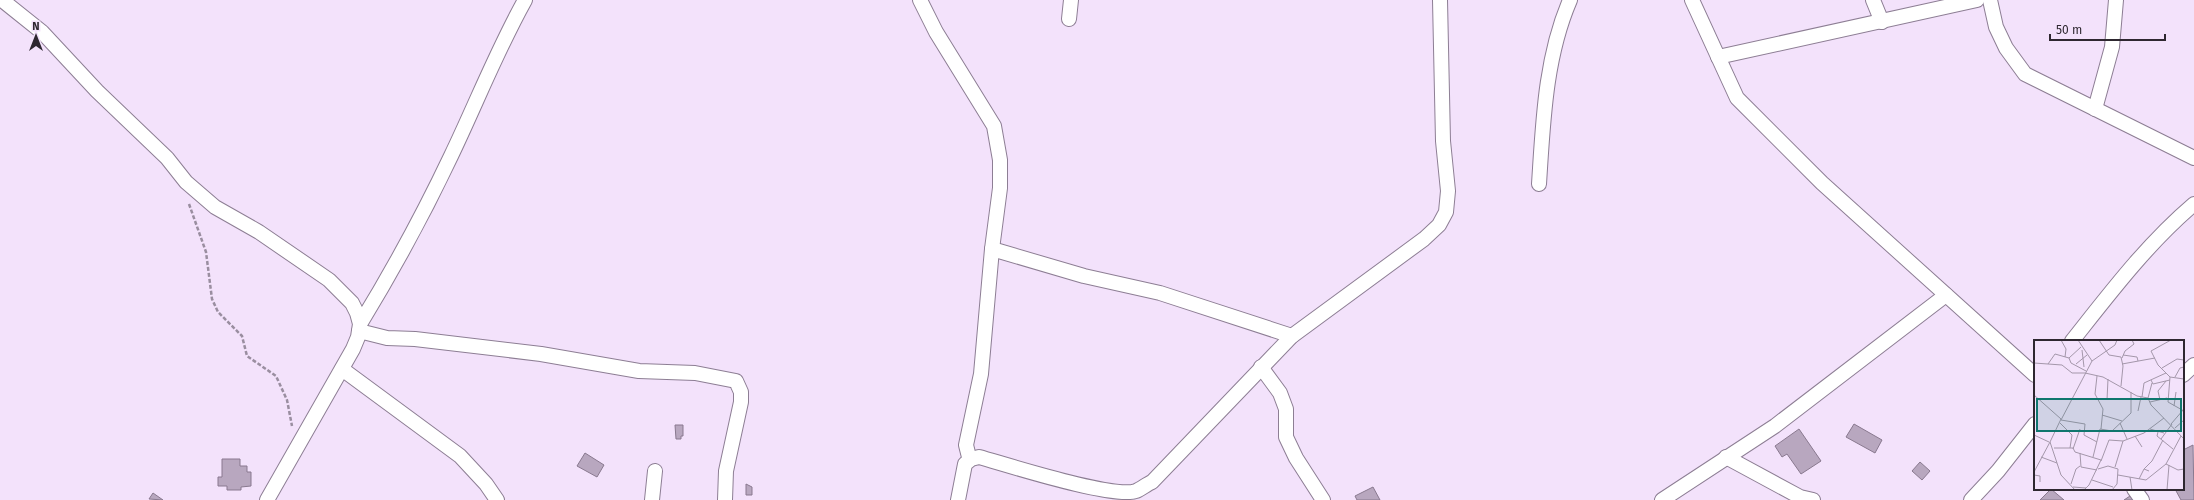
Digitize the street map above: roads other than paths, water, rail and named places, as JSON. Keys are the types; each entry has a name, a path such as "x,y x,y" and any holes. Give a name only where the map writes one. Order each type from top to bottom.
{"street":[{"path":"266,500 353,350 359,328 381,290 450,158 513,22 525,0"},
{"path":"920,0 936,32 994,126 1000,160 1000,188 992,249 981,374 966,446 971,459"},
{"path":"1069,19 1071,0"},
{"path":"958,500 962,472 965,464 971,459 979,457 1094,488 1119,493 1135,491 1152,482 1292,336 1424,239 1439,225 1446,212 1448,191 1443,141 1440,0"},
{"path":"1539,184 1544,111 1552,58 1570,0"},
{"path":"1692,0 1737,98 1822,183 2034,374"},
{"path":"1873,0 1882,22"},
{"path":"1718,58 1977,0"},
{"path":"1990,0 1996,27 2006,48 2025,74 2194,158"},
{"path":"2095,109 2112,47 2116,0"},
{"path":"4,6 42,32 97,92 167,158 186,182 215,206 259,232 329,280 352,303 357,313 359,328"},
{"path":"2073,340 2126,273 2174,221 2194,204"},
{"path":"992,249 1084,276 1160,293 1292,336"},
{"path":"1662,500 1775,426 1946,295"},
{"path":"359,328 387,338 415,339 541,354 639,371 695,373 736,382 741,392 726,471 727,489 725,500"},
{"path":"2184,373 2194,365"},
{"path":"1261,367 1280,393 1286,409 1286,437 1296,458 1323,500"},
{"path":"342,369 460,456 486,484 497,500"},
{"path":"1971,500 1998,471 2034,425"},
{"path":"1726,457 1800,497 1813,500"},
{"path":"652,500 655,471"},
{"path":"2135,490 2142,500"}]}
